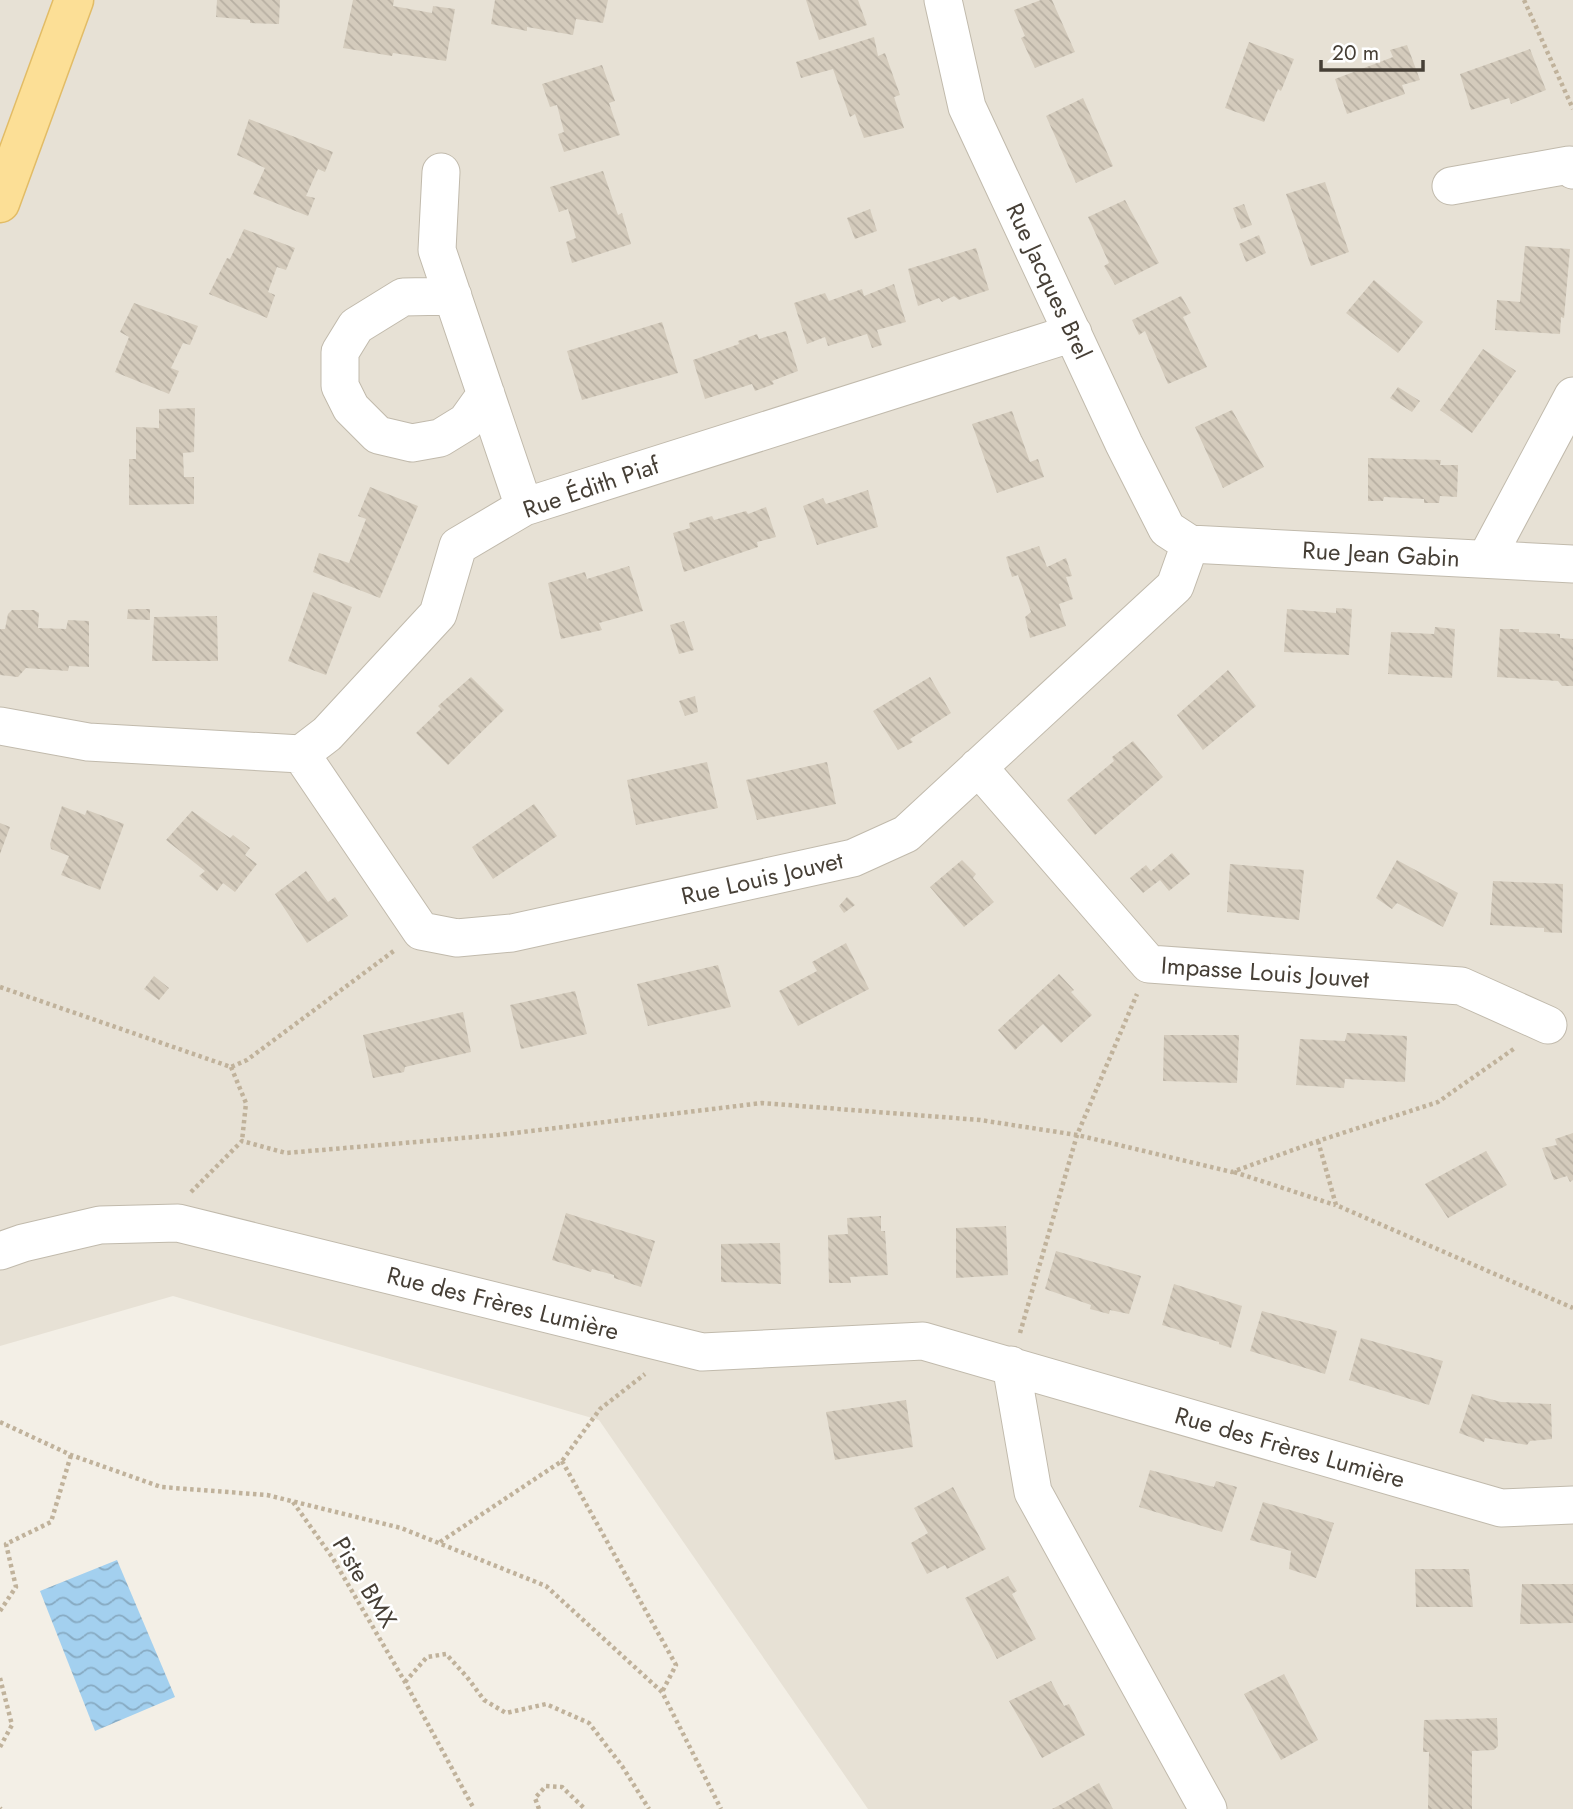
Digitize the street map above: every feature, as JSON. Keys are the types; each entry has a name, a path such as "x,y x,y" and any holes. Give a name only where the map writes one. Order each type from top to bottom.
{"main road":[{"path":"0,203 74,0"}],"street":[{"name":"Rue Jacques Brel","path":"943,0 967,107 1124,444 1167,529 1190,544"},
{"path":"1451,186 1569,165 1573,170"},
{"path":"441,173 437,250 524,507"},
{"path":"453,296 403,297 356,326 340,352 340,386 351,408 378,435 412,443 440,438 466,422 486,394"},
{"name":"Rue Édith Piaf","path":"301,754 327,734 438,614 458,546 524,507 1073,332"},
{"path":"1486,559 1573,396"},
{"name":"Rue Jean Gabin","path":"1190,544 1573,564"},
{"name":"Rue Louis Jouvet","path":"421,931 457,938 512,933 853,858 906,834 1175,586 1190,544"},
{"path":"0,726 88,742 301,754 421,931"},
{"name":"Impasse Louis Jouvet","path":"978,767 1149,964 1461,986 1548,1025"},
{"name":"Rue des Frères Lumière","path":"0,1251 23,1242 100,1225 178,1223 702,1352 923,1341 1502,1508 1573,1505"},
{"path":"1011,1365 1033,1492 1208,1809"}],"path":[{"path":"1524,0 1573,109"},
{"path":"0,988 231,1067 247,1060 421,931"},
{"path":"1011,1365 1077,1135 1149,964"},
{"path":"1232,1172 1438,1102 1548,1025"},
{"path":"178,1223 181,1201 242,1141 246,1103 231,1067"},
{"path":"242,1141 286,1153 498,1135 761,1103 981,1120 1077,1135 1232,1172 1336,1205 1573,1308"},
{"path":"1318,1141 1336,1205"},
{"path":"439,1543 562,1461 600,1409 681,1346"},
{"path":"0,1422 71,1455 161,1487 267,1495 401,1528 546,1586 662,1692 721,1809"},
{"path":"0,1611 16,1587 6,1544 51,1522 71,1455"},
{"path":"562,1461 676,1665 662,1692"},
{"name":"Piste BMX","path":"293,1501 332,1557 405,1682 474,1809"},
{"path":"405,1682 427,1657 446,1654 484,1699 506,1713 546,1704 589,1723 622,1766 649,1809"},
{"path":"0,1678 12,1725 0,1747"},
{"path":"539,1809 535,1798 546,1786 562,1787 586,1809"}],"shaded area":[{"path":"0,0 1573,0 1573,1809 868,1809 599,1420 173,1296 0,1346"}],"water":[{"path":"117,1560 175,1697 95,1731 40,1591"}],"building":[{"path":"217,0 280,0 279,24 250,23 250,20 216,17"},
{"path":"353,0 394,0 393,6 432,13 433,6 455,9 446,61 343,48"},
{"path":"495,0 608,0 603,23 576,19 573,35 527,27 527,31 491,24"},
{"path":"806,0 858,0 867,25 819,40"},
{"path":"1041,0 1052,0 1075,52 1035,68 1021,38 1025,36 1014,10"},
{"path":"874,37 878,56 885,53 900,95 894,97 904,128 864,138 855,114 850,117 833,69 801,78 796,62"},
{"path":"1249,42 1294,59 1264,122 1225,108"},
{"path":"1407,45 1420,80 1402,85 1405,94 1347,114 1335,79 1393,57 1390,50"},
{"path":"1530,49 1546,90 1511,104 1509,98 1471,110 1460,74"},
{"path":"602,65 615,101 609,103 620,135 564,152 558,134 564,132 557,105 550,107 542,84"},
{"path":"1083,98 1113,166 1076,183 1046,116"},
{"path":"249,119 333,152 325,172 318,169 306,196 315,198 308,216 253,194 265,168 237,155"},
{"path":"603,171 618,215 622,213 631,244 572,263 566,242 576,238 568,209 559,212 550,187"},
{"path":"1325,182 1349,252 1311,266 1286,194"},
{"path":"1125,200 1159,263 1115,285 1104,266 1109,263 1088,217"},
{"path":"1244,204 1252,225 1241,229 1233,208"},
{"path":"870,209 877,231 855,239 847,218"},
{"path":"244,229 295,248 286,270 277,267 268,292 275,295 267,318 209,294"},
{"path":"1259,235 1266,253 1246,262 1239,244"},
{"path":"1525,246 1570,249 1564,318 1561,317 1560,334 1495,330 1497,300 1520,302"},
{"path":"976,248 989,290 959,300 954,296 942,302 939,298 918,306 908,269"},
{"path":"1374,280 1423,322 1398,353 1346,313"},
{"path":"894,284 906,322 877,330 882,345 872,348 867,334 828,346 825,337 807,344 794,303 825,293 829,301 862,289 864,296"},
{"path":"1181,296 1191,313 1183,317 1207,367 1168,384 1145,331 1139,335 1132,320"},
{"path":"134,303 198,326 190,345 183,343 171,368 179,371 169,394 115,372 129,337 120,332"},
{"path":"662,322 678,373 582,400 567,351"},
{"path":"786,331 798,371 755,391 752,384 705,399 693,360 739,344 738,341 757,334 759,339"},
{"path":"1483,349 1516,371 1472,433 1440,410"},
{"path":"1398,387 1420,401 1412,412 1390,398"},
{"path":"195,408 194,452 183,453 184,477 194,477 194,504 129,505 129,459 136,459 136,427 159,428 159,409"},
{"path":"1232,410 1264,467 1223,488 1195,427"},
{"path":"1012,411 1030,462 1038,459 1044,477 997,493 972,424"},
{"path":"1368,458 1441,460 1440,465 1458,465 1457,497 1440,496 1439,503 1424,503 1424,499 1384,497 1383,501 1368,501"},
{"path":"370,487 418,506 380,598 313,572 319,553 349,563 366,519 358,516"},
{"path":"868,490 878,527 817,545 803,506 823,498 826,504"},
{"path":"766,507 776,537 757,542 758,547 684,572 673,533 690,528 689,523 712,516 714,520 746,511 748,514"},
{"path":"1039,546 1047,567 1066,558 1072,576 1066,577 1073,599 1059,604 1066,626 1030,638 1025,617 1031,612 1018,575 1012,577 1006,557"},
{"path":"629,566 643,611 599,623 602,630 561,639 548,583 585,572 587,579"},
{"path":"313,592 352,607 326,675 288,661"},
{"path":"1336,608 1352,609 1349,655 1284,652 1287,609 1336,613"},
{"path":"128,609 150,609 150,620 127,619"},
{"path":"12,610 34,610 39,613 38,628 66,629 68,620 89,621 89,667 69,666 68,671 26,668 18,677 0,675 0,629 5,629 8,614"},
{"path":"217,616 218,661 152,661 154,617"},
{"path":"684,621 694,650 679,654 670,625"},
{"path":"1435,627 1455,629 1452,678 1388,674 1391,632 1434,634"},
{"path":"1500,629 1560,634 1560,638 1573,639 1573,686 1562,686 1558,681 1497,677"},
{"path":"1228,670 1256,706 1203,750 1177,715"},
{"path":"471,677 504,710 448,765 416,733 441,709 438,706"},
{"path":"930,677 951,713 910,739 913,742 898,750 873,711"},
{"path":"695,696 698,712 685,716 679,701"},
{"path":"1133,741 1163,777 1095,835 1067,800 1114,761 1112,757"},
{"path":"707,762 718,808 636,825 627,780"},
{"path":"827,762 836,804 757,820 746,780"},
{"path":"534,804 557,836 493,879 472,847"},
{"path":"62,806 85,815 87,810 124,824 100,890 61,875 69,856 51,849 50,844"},
{"path":"192,811 230,838 233,835 250,848 245,855 257,864 235,892 223,883 217,891 199,876 205,871 166,840"},
{"path":"0,823 10,827 0,854"},
{"path":"1172,853 1190,874 1169,891 1160,880 1143,893 1130,878 1146,865 1151,871"},
{"path":"962,860 976,874 973,878 994,902 964,927 930,887"},
{"path":"1397,860 1458,893 1443,927 1397,903 1392,909 1376,898"},
{"path":"1230,864 1304,870 1299,920 1227,912"},
{"path":"306,871 328,902 335,897 348,916 307,943 275,894"},
{"path":"1493,881 1563,884 1562,933 1544,932 1544,928 1490,925"},
{"path":"847,897 855,905 844,913 839,906"},
{"path":"846,943 869,989 798,1026 779,991 817,971 812,962"},
{"path":"718,965 731,1007 648,1026 637,984"},
{"path":"1059,974 1092,1015 1061,1043 1043,1024 1015,1050 998,1030"},
{"path":"154,976 169,988 159,1000 144,989"},
{"path":"575,991 587,1034 521,1049 510,1005"},
{"path":"463,1012 471,1052 405,1067 404,1072 373,1078 363,1035"},
{"path":"1347,1033 1407,1036 1405,1082 1345,1079 1344,1088 1296,1085 1300,1039 1345,1041"},
{"path":"1164,1035 1239,1035 1237,1083 1163,1081"},
{"path":"1573,1133 1573,1180 1570,1182 1567,1176 1554,1180 1542,1148 1557,1145 1555,1139"},
{"path":"1486,1151 1507,1185 1448,1218 1425,1184"},
{"path":"566,1213 655,1241 641,1287 614,1278 614,1275 592,1269 591,1272 552,1260"},
{"path":"881,1216 881,1231 885,1231 888,1275 850,1277 851,1283 829,1283 828,1235 848,1234 847,1218"},
{"path":"1006,1226 1008,1275 956,1278 956,1228"},
{"path":"780,1243 781,1284 721,1282 721,1244"},
{"path":"1056,1251 1141,1276 1129,1314 1110,1310 1109,1314 1090,1309 1091,1305 1045,1289"},
{"path":"1174,1284 1242,1306 1231,1348 1162,1325"},
{"path":"1262,1311 1337,1331 1325,1374 1250,1351"},
{"path":"1361,1338 1443,1361 1429,1405 1349,1380"},
{"path":"1472,1394 1501,1402 1551,1404 1552,1439 1530,1441 1527,1445 1485,1438 1484,1442 1459,1433"},
{"path":"906,1400 913,1447 835,1460 826,1412"},
{"path":"1150,1470 1214,1487 1216,1481 1237,1487 1222,1532 1139,1507"},
{"path":"953,1487 986,1549 947,1569 945,1565 927,1574 911,1543 928,1533 914,1508"},
{"path":"1263,1502 1334,1523 1316,1578 1289,1569 1291,1551 1250,1540"},
{"path":"1415,1569 1469,1569 1473,1607 1416,1607"},
{"path":"1008,1576 1017,1591 1012,1594 1036,1639 997,1659 965,1598"},
{"path":"1522,1584 1573,1584 1573,1623 1520,1624"},
{"path":"1284,1674 1318,1740 1281,1760 1244,1694"},
{"path":"1051,1681 1064,1706 1069,1704 1085,1735 1042,1758 1009,1701"},
{"path":"1497,1718 1498,1746 1494,1750 1472,1751 1472,1809 1428,1809 1429,1752 1423,1752 1424,1720"},
{"path":"1099,1783 1113,1809 1052,1809 1060,1805"}]}
